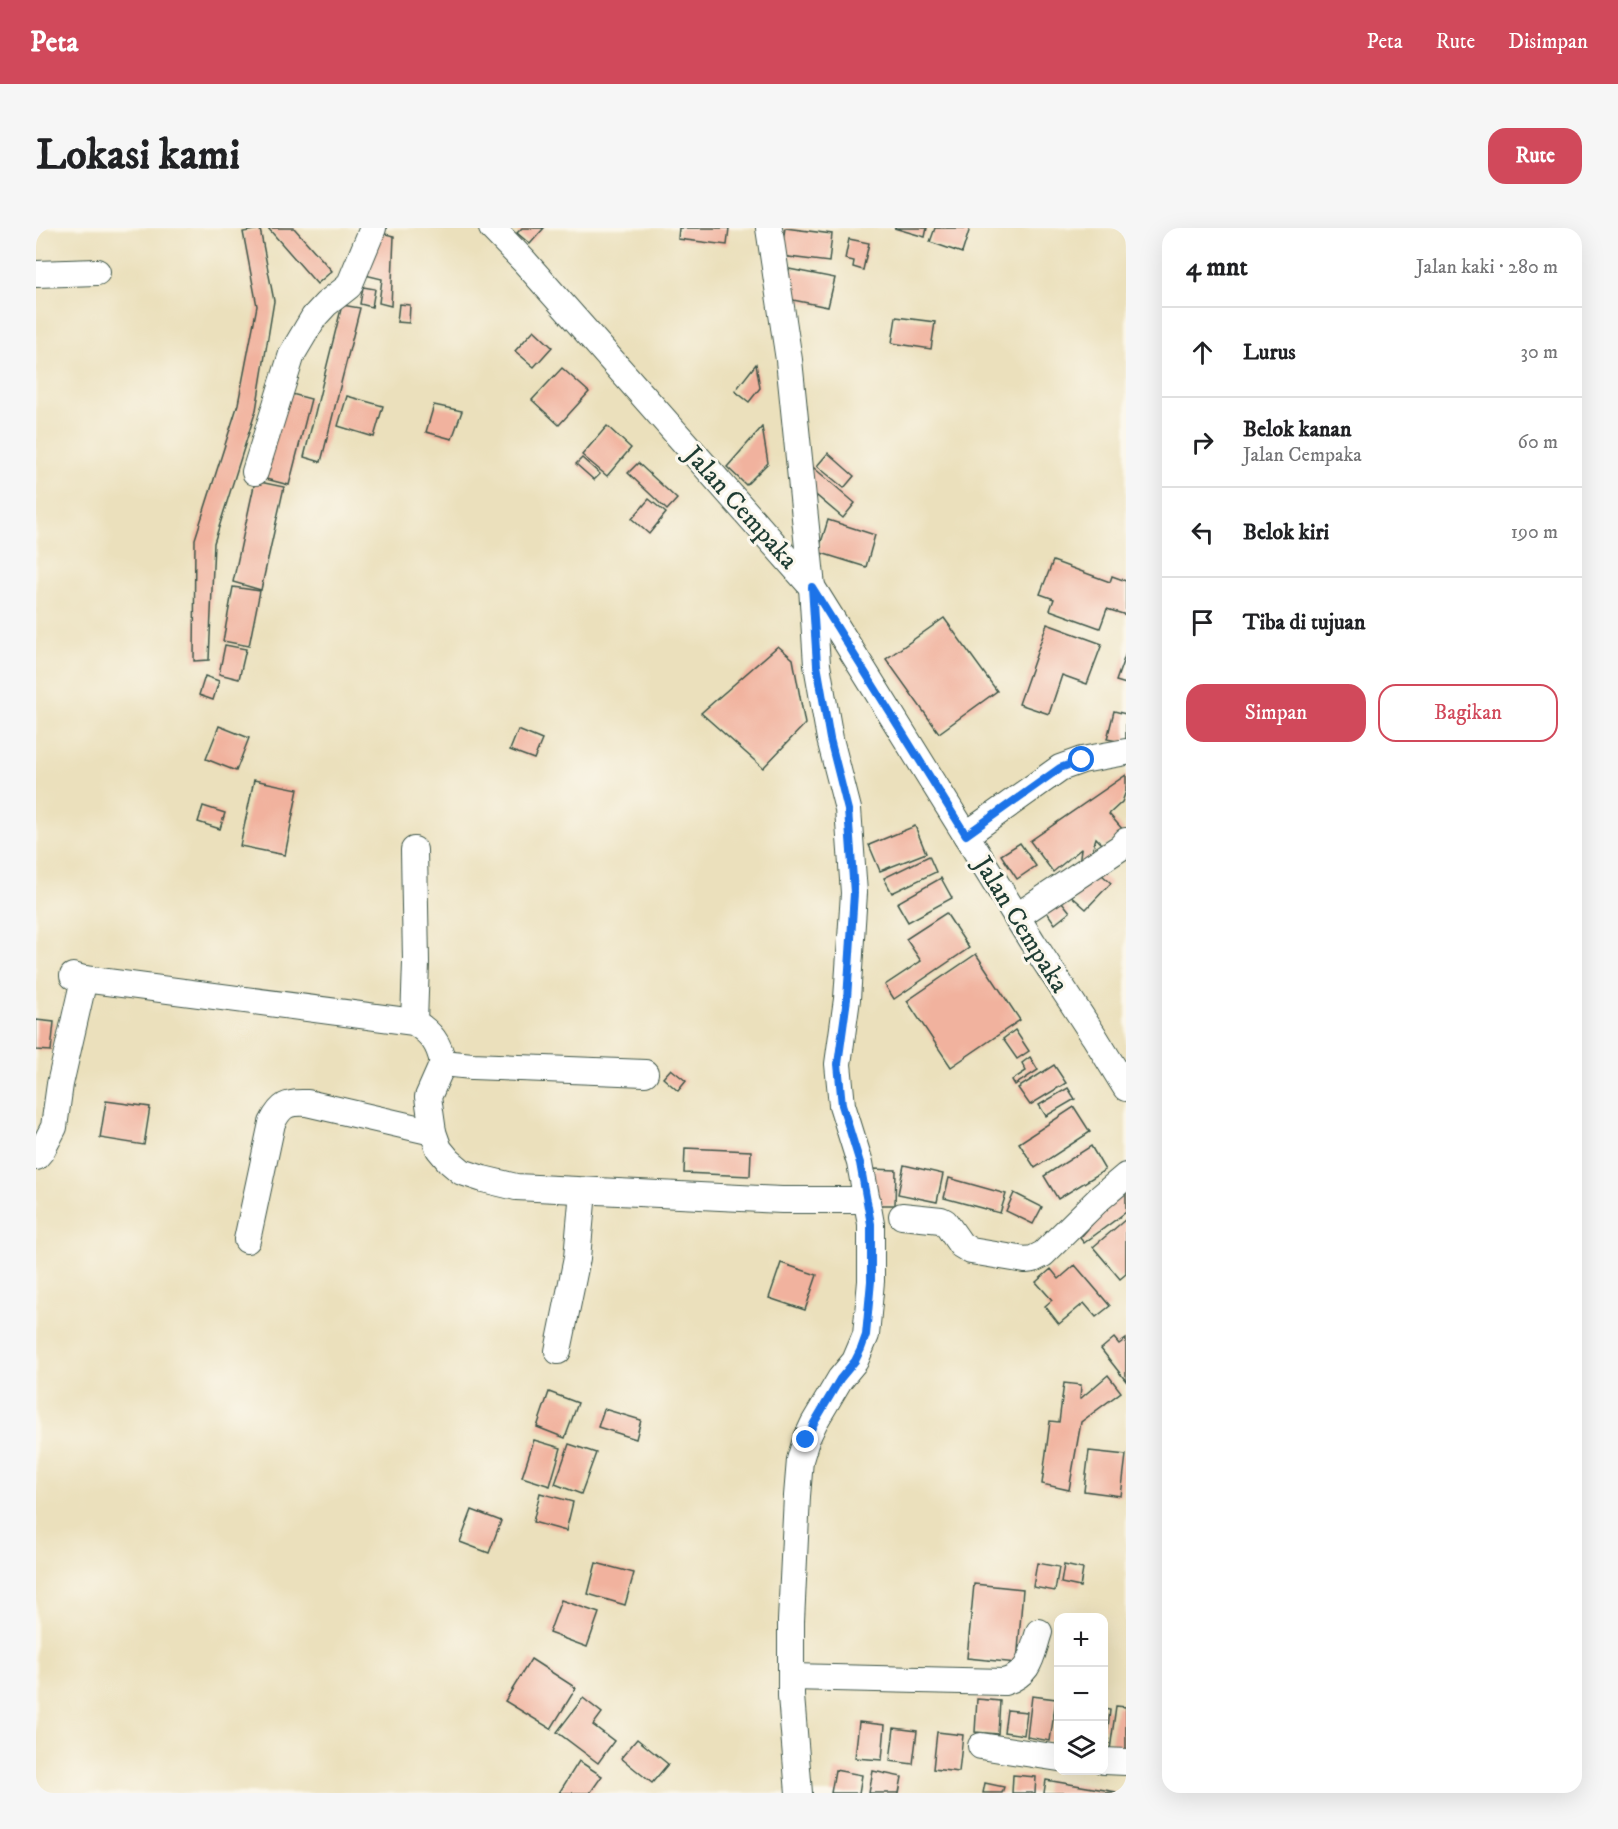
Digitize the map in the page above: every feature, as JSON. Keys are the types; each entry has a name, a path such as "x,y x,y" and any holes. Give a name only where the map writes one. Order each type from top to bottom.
{"street":[{"path":"255,472 292,354 314,317 349,286 373,228"},
{"name":"Jalan Cempaka","path":"492,228 524,261 812,587 1016,917 1126,1088"},
{"path":"770,228 789,360 812,587 817,665 830,739 848,810 854,893 847,999 838,1064 842,1105 860,1163 871,1224 871,1281 866,1335 855,1361 840,1379 814,1423 800,1460 791,1621 791,1677 796,1777 799,1793"},
{"path":"36,274 97,272"},
{"path":"966,835 1060,768 1082,760 1126,752"},
{"path":"1016,917 1121,847 1126,841"},
{"path":"414,850 416,962 414,1022"},
{"path":"36,1157 54,1127 79,978 414,1022 427,1030 440,1050 443,1063 428,1097 433,1132 439,1149 462,1172 516,1187 783,1200 867,1200"},
{"path":"443,1063 645,1072"},
{"path":"247,1240 272,1123 283,1106 294,1102 307,1103 433,1132"},
{"path":"902,1216 945,1222 961,1245 971,1251 1025,1260 1043,1254 1126,1176"},
{"path":"558,1351 577,1257 583,1191"},
{"path":"791,1677 1004,1683 1022,1674 1028,1665 1039,1632"},
{"path":"981,1746 1054,1757"},
{"path":"1108,1761 1126,1762"}],"building":[{"path":"268,228 294,228 332,271 317,284"},
{"path":"522,228 544,228 530,244 517,233"},
{"path":"679,228 729,228 727,245 678,239"},
{"path":"785,228 832,234 829,262 781,256"},
{"path":"894,228 927,228 925,237"},
{"path":"935,228 970,228 962,253 930,242"},
{"path":"260,229 274,301 256,410 214,543 209,660 194,661 195,539 238,404 257,306 243,232"},
{"path":"377,232 394,236 391,306 379,303 382,279 361,274"},
{"path":"849,239 869,243 863,270 853,267 854,261 845,259"},
{"path":"789,269 835,278 828,307 783,298"},
{"path":"363,287 375,289 372,307 360,304"},
{"path":"399,304 410,305 409,323 397,322"},
{"path":"342,305 360,308 321,462 304,457"},
{"path":"896,317 935,322 931,349 892,343"},
{"path":"534,330 552,347 534,367 515,351"},
{"path":"756,364 760,388 749,402 735,391"},
{"path":"562,368 589,392 559,425 532,400"},
{"path":"284,392 311,399 289,485 262,478"},
{"path":"347,396 383,406 374,437 338,426"},
{"path":"434,405 462,411 452,439 426,432"},
{"path":"607,426 631,448 607,476 582,455"},
{"path":"762,427 768,463 746,485 727,467"},
{"path":"828,453 854,476 844,488 817,466"},
{"path":"582,458 600,474 594,480 576,464"},
{"path":"807,462 855,503 843,518 810,490"},
{"path":"638,463 677,499 667,510 628,473"},
{"path":"255,481 284,487 261,590 233,582"},
{"path":"649,499 666,513 649,534 632,519"},
{"path":"828,520 875,535 866,567 818,552"},
{"path":"1053,561 1110,582 1112,576 1126,581 1126,615 1107,609 1100,628 1050,610 1054,599 1040,594"},
{"path":"233,587 260,591 249,646 223,641"},
{"path":"944,618 997,691 939,733 886,659"},
{"path":"1047,624 1102,644 1087,684 1062,675 1049,714 1019,704"},
{"path":"225,645 246,649 239,679 219,674"},
{"path":"778,646 793,659 805,724 763,768 701,713"},
{"path":"1126,653 1126,684 1116,681"},
{"path":"205,676 219,681 213,700 199,695"},
{"path":"1114,711 1126,714 1126,743 1107,739"},
{"path":"219,726 249,738 236,771 206,759"},
{"path":"518,730 542,740 534,759 510,750"},
{"path":"1126,775 1126,791 1122,802 1109,814 1124,831 1105,847 1096,838 1090,858 1079,864 1081,849 1053,872 1030,841"},
{"path":"254,780 298,789 285,855 240,846"},
{"path":"203,806 225,813 220,829 198,822"},
{"path":"915,826 926,853 880,871 869,845"},
{"path":"1020,843 1036,866 1017,879 1001,855"},
{"path":"929,856 936,872 892,893 884,878"},
{"path":"1093,867 1111,883 1086,909 1068,893"},
{"path":"941,878 952,898 908,922 897,903"},
{"path":"1058,897 1070,912 1055,924 1044,908"},
{"path":"946,913 969,948 894,999 885,985 921,961 906,939"},
{"path":"976,954 1020,1020 951,1067 907,1001"},
{"path":"36,1020 54,1022 51,1051 36,1050"},
{"path":"1015,1030 1029,1051 1017,1059 1003,1039"},
{"path":"1030,1057 1038,1070 1015,1085 1012,1080 1026,1071 1022,1063"},
{"path":"1054,1065 1066,1083 1030,1105 1018,1088"},
{"path":"671,1069 686,1081 678,1091 663,1078"},
{"path":"1068,1088 1075,1099 1046,1116 1039,1105"},
{"path":"106,1101 150,1107 144,1145 100,1138"},
{"path":"1074,1107 1090,1132 1035,1168 1019,1143"},
{"path":"1091,1146 1105,1170 1058,1199 1044,1176"},
{"path":"685,1148 751,1151 750,1176 684,1173"},
{"path":"904,1165 943,1174 937,1202 898,1194"},
{"path":"872,1169 896,1170 895,1205 871,1205"},
{"path":"949,1178 1006,1194 1000,1213 944,1198"},
{"path":"1126,1185 1126,1212 1084,1243 1080,1238"},
{"path":"1014,1193 1042,1207 1033,1224 1006,1211"},
{"path":"1126,1219 1126,1274 1120,1279 1093,1247"},
{"path":"781,1263 817,1275 805,1310 769,1298"},
{"path":"1075,1265 1110,1306 1096,1317 1084,1303 1059,1324 1045,1306 1052,1300 1036,1282 1051,1269 1059,1279"},
{"path":"1114,1338 1119,1344 1126,1339 1126,1381 1101,1349"},
{"path":"1108,1375 1121,1392 1081,1422 1069,1490 1042,1484 1050,1421 1059,1422 1064,1383 1081,1385 1080,1399"},
{"path":"549,1392 578,1403 565,1438 537,1427"},
{"path":"604,1409 641,1420 636,1439 598,1427"},
{"path":"534,1440 561,1448 550,1486 522,1477"},
{"path":"569,1444 596,1453 581,1494 555,1484"},
{"path":"1089,1451 1126,1455 1121,1496 1084,1491"},
{"path":"540,1493 573,1502 566,1531 533,1522"},
{"path":"472,1510 501,1521 489,1553 460,1542"},
{"path":"596,1563 634,1573 625,1605 588,1594"},
{"path":"1037,1563 1059,1567 1055,1591 1033,1587"},
{"path":"1064,1565 1083,1569 1080,1587 1061,1583"},
{"path":"974,1584 1023,1589 1017,1663 967,1658"},
{"path":"561,1600 599,1613 587,1647 549,1633"},
{"path":"531,1659 576,1688 551,1729 505,1701"},
{"path":"1032,1696 1054,1699 1050,1741 1027,1737"},
{"path":"583,1698 602,1713 593,1725 614,1741 598,1763 557,1732"},
{"path":"977,1699 1000,1701 998,1734 975,1732"},
{"path":"1116,1706 1126,1707 1126,1753 1110,1750"},
{"path":"1007,1710 1027,1712 1024,1735 1004,1732"},
{"path":"859,1722 885,1725 882,1760 855,1758"},
{"path":"894,1728 917,1731 913,1764 890,1761"},
{"path":"937,1732 963,1735 959,1772 933,1769"},
{"path":"637,1739 668,1764 652,1783 621,1758"},
{"path":"579,1761 602,1776 590,1793 559,1793"},
{"path":"835,1770 862,1775 859,1793 831,1793"},
{"path":"873,1771 902,1777 899,1793 869,1793"},
{"path":"1013,1775 1036,1777 1035,1793 1012,1793"},
{"path":"1046,1780 1116,1792 1116,1793 1044,1793"},
{"path":"985,1783 1004,1787 1002,1793 983,1793"}],"route":[{"path":"806,1440 840,1379 855,1361 861,1349 866,1335 871,1281 871,1224 860,1163 842,1105 838,1064 847,999 854,893 848,810 830,739 817,665 812,587 966,835 1060,768 1082,760"}]}
